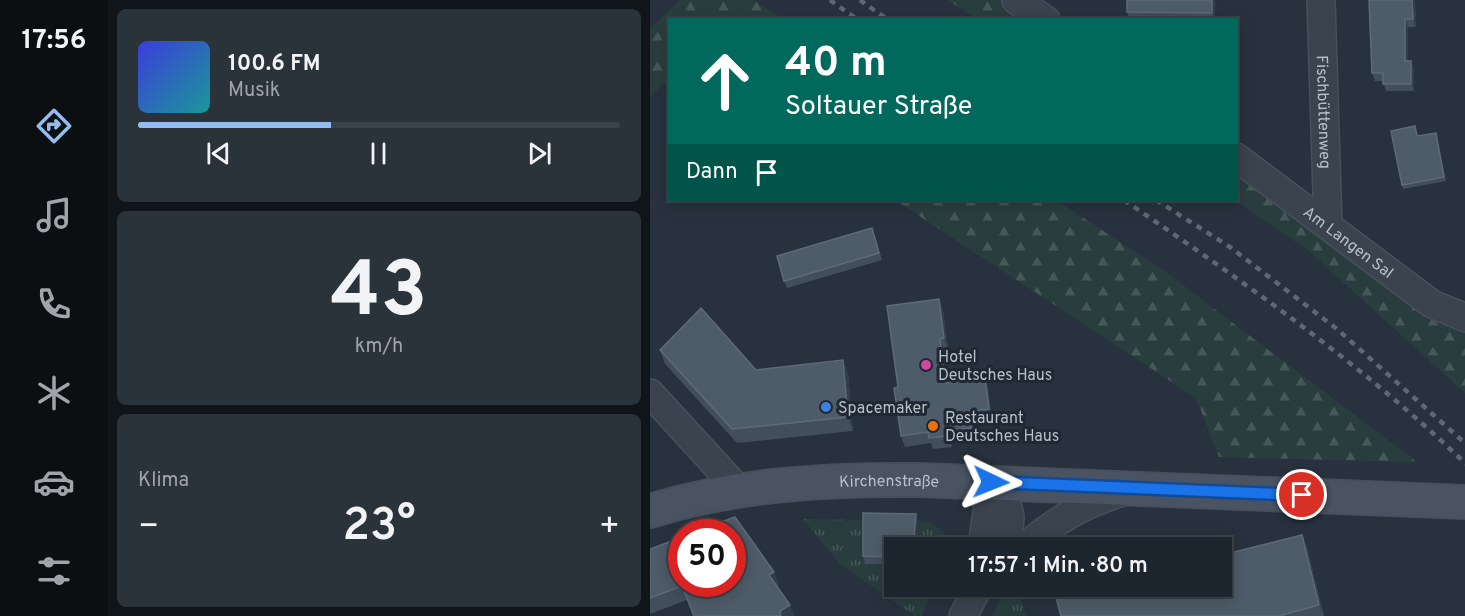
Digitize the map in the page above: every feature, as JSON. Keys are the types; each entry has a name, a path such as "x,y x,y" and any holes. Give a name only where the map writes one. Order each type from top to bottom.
{"main road":[{"name":"Kirchenstraße","path":"650,511 681,501 738,489 837,480 991,482 1466,502"}],"street":[{"path":"1016,0 1043,18"},
{"name":"Fischbüttenweg","path":"1321,0 1328,226"},
{"name":"Am Langen Sal","path":"1238,158 1432,304 1466,318"},
{"path":"650,393 738,489"},
{"path":"984,537 991,482"},
{"path":"991,482 1006,501 1011,518 1006,537"},
{"path":"1036,537 1067,515 1093,502 1132,489"},
{"path":"963,616 974,597"}],"green space":[{"path":"680,0 753,0 781,18 668,18 668,80 650,97 650,29"},
{"path":"948,0 1016,0 1044,18 975,18"},
{"path":"1238,158 1432,304 1465,333 1465,393 1309,251 1236,201"},
{"path":"897,201 1058,201 1163,270 1417,462 1219,457 1196,398"},
{"path":"803,519 866,520 884,548 884,595 840,564"},
{"path":"918,522 932,523 945,534 945,537 917,537"},
{"path":"888,597 929,597 922,616 915,616"},
{"path":"1002,597 1021,597 1026,616 993,616"}],"building":[{"path":"1127,0 1212,0 1212,13 1127,12"},
{"path":"1369,0 1412,0 1413,19 1405,19 1405,61 1411,61 1411,84 1383,84 1383,73 1372,73"},
{"path":"1415,126 1417,136 1436,133 1444,177 1402,185 1391,131"},
{"path":"872,228 879,253 784,281 777,256"},
{"path":"939,299 944,338 940,339 946,383 985,378 989,409 969,411 971,428 948,431 948,436 929,438 928,432 901,436 894,388 898,387 887,306"},
{"path":"701,308 756,370 843,360 848,417 732,429 660,350"},
{"path":"863,513 916,514 914,537 884,537 884,557 863,556"},
{"path":"746,533 774,572 769,575 790,605 780,611 781,616 694,616 686,597 746,597"},
{"path":"1302,535 1319,605 1283,616 1061,616 1056,597 1232,597 1232,552"},
{"path":"668,542 668,591 650,598 650,549"}],"railway":[{"path":"830,0 855,18"},
{"path":"860,0 885,18"},
{"path":"1125,201 1213,261 1343,358 1426,427 1466,464"},
{"path":"1158,201 1230,247 1337,329 1466,444"}],"place":[{"name":"Hotel Deutsches Haus","path":"926,365"},
{"name":"Spacemaker","path":"826,407"},
{"name":"Restaurant Deutsches Haus","path":"933,426"}],"route":[{"path":"991,482 1302,495"}]}
